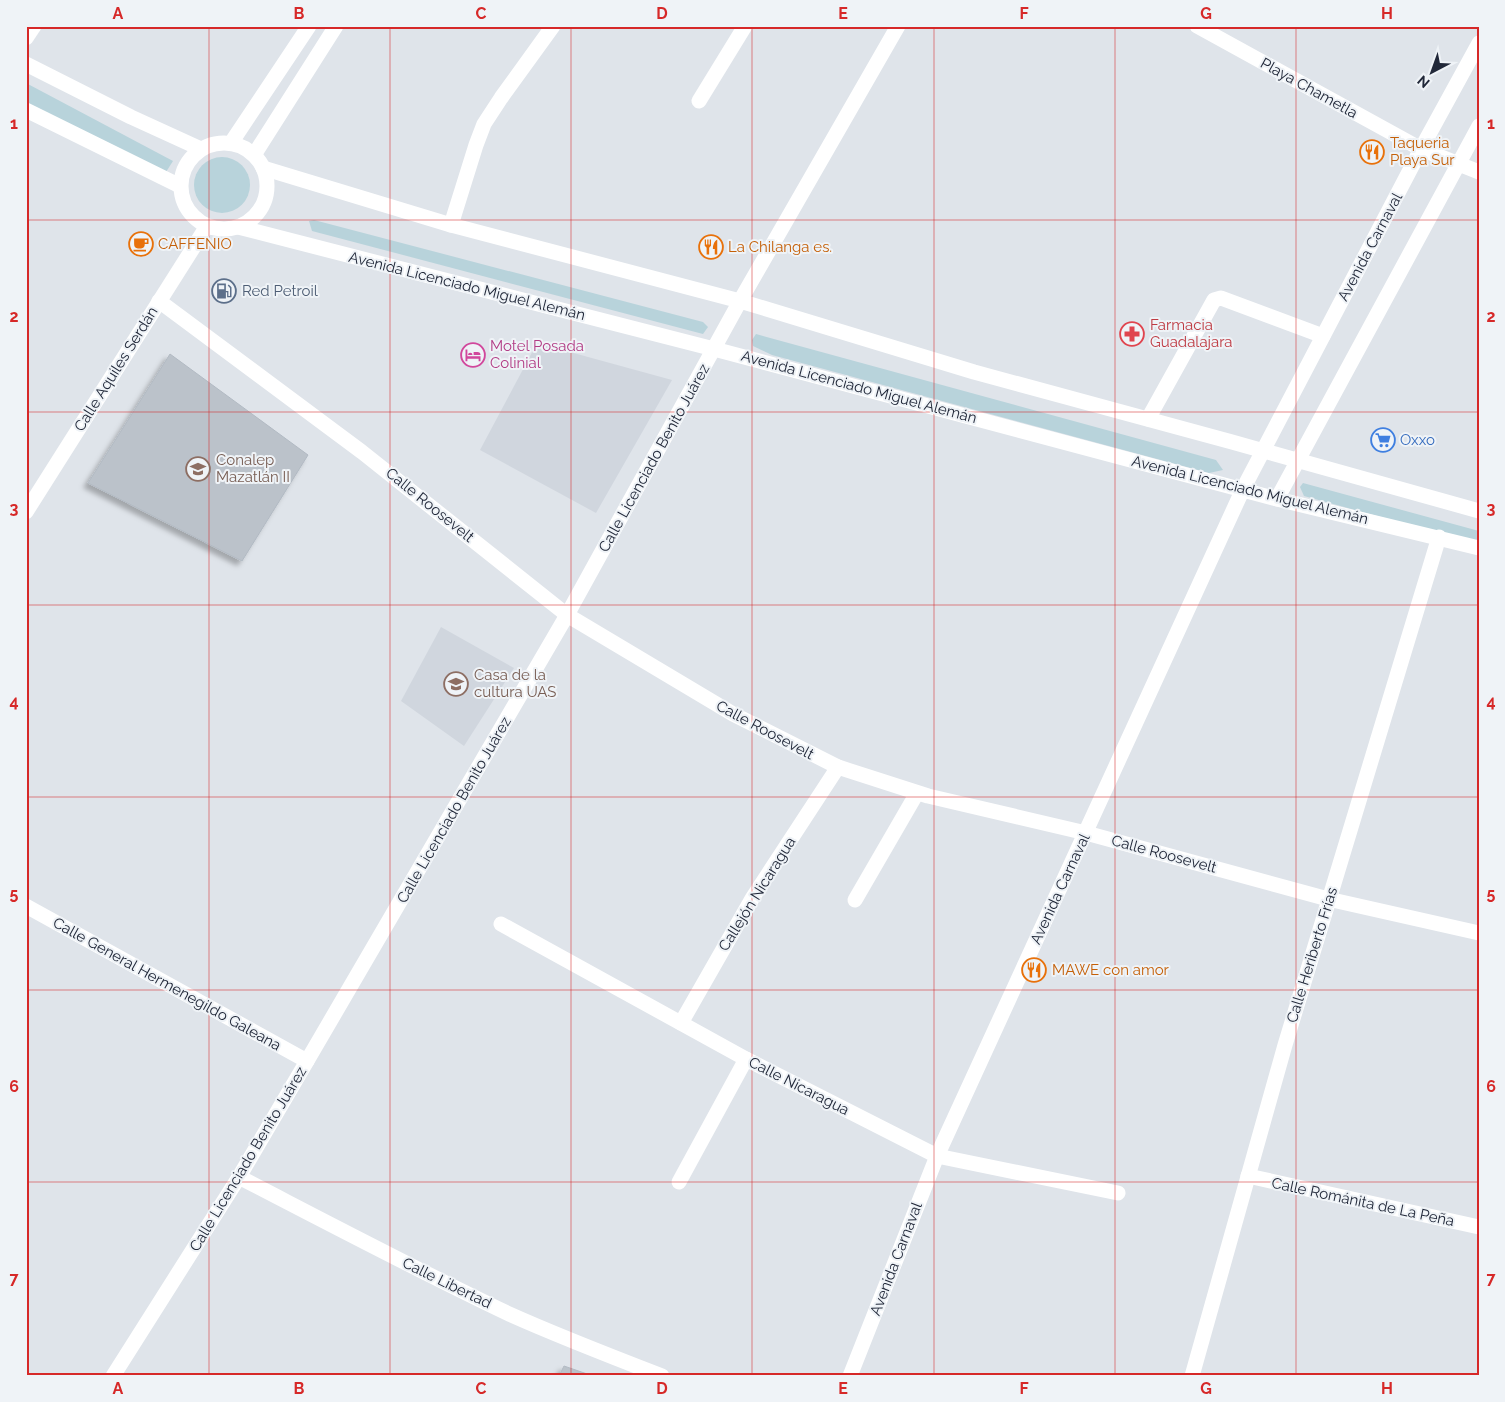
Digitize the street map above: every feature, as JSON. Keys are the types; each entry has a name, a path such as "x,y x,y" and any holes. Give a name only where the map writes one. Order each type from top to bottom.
{"street":[{"path":"26,38 34,26"},
{"path":"231,143 309,26"},
{"path":"254,154 336,26"},
{"path":"451,225 484,124 553,26"},
{"path":"699,101 745,26"},
{"name":"Calle Licenciado Benito Juárez","path":"113,1376 239,1177 308,1061 567,615 740,301 898,26"},
{"name":"Playa Chametla","path":"1197,26 1421,149 1479,172"},
{"name":"Avenida Carnaval","path":"850,1376 936,1156 1243,490 1421,149 1479,43"},
{"path":"26,64 131,117 202,149"},
{"path":"26,110 180,186"},
{"path":"1277,499 1479,126"},
{"path":"231,143 254,154 263,168 267,182 266,196 260,209 251,220 238,227 217,229 207,226 193,216 183,200 180,186 184,170 191,158 202,149 211,145 231,143"},
{"path":"263,168 451,225 740,301 974,372 1479,511"},
{"name":"Calle Aquiles Serdán","path":"26,512 207,226"},
{"name":"Avenida Licenciado Miguel Alemán","path":"238,227 714,349 1277,499 1479,548"},
{"path":"1148,419 1214,300 1221,298 1323,336"},
{"name":"Calle Roosevelt","path":"159,301 362,452 567,615 732,714 838,768 917,793 1086,833 1328,899 1479,933"},
{"name":"Calle Heriberto Frías","path":"1192,1376 1328,899 1439,538"},
{"name":"Callejón Nicaragua","path":"681,1023 753,897 838,768"},
{"path":"855,900 917,793"},
{"name":"Calle General Hermenegildo Galeana","path":"26,906 308,1061"},
{"name":"Calle Nicaragua","path":"501,924 746,1059 936,1156 1118,1193"},
{"path":"679,1182 746,1059"},
{"name":"Calle Románita de La Peña","path":"1248,1176 1479,1227"},
{"name":"Calle Libertad","path":"239,1177 382,1251 508,1313 662,1376"}],"shaded area":[{"path":"26,83 173,161 166,172 26,104"},
{"path":"222,157 233,159 242,165 248,174 250,185 248,196 242,205 233,211 222,213 211,211 202,205 196,196 194,185 196,174 202,165 211,159"},
{"path":"314,220 703,322 708,327 703,334 312,231 309,221"},
{"path":"756,334 1216,460 1223,470 1209,473 772,355 753,346 752,340"},
{"path":"537,343 672,380 596,513 480,450"},
{"path":"1303,483 1479,531 1479,544 1304,496 1300,487"},
{"name":"Casa de la cultura UAS","path":"441,627 514,668 464,746 401,701"}],"building":[{"name":"Conalep Mazatlán II","path":"170,354 308,455 242,561 88,483"},
{"path":"564,1366 593,1376 559,1376"}],"place":[{"name":"Taqueria Playa Sur","path":"1372,152"},
{"name":"CAFFENIO","path":"141,244"},
{"name":"La Chilanga es.","path":"711,247"},
{"name":"Red Petroil","path":"224,291"},
{"name":"Farmacia Guadalajara","path":"1132,334"},
{"name":"Motel Posada Colinial","path":"473,355"},
{"name":"Oxxo","path":"1383,440"},
{"name":"Conalep Mazatlán II","path":"198,469"},
{"name":"Casa de la cultura UAS","path":"456,684"},
{"name":"MAWE con amor","path":"1034,970"}]}
